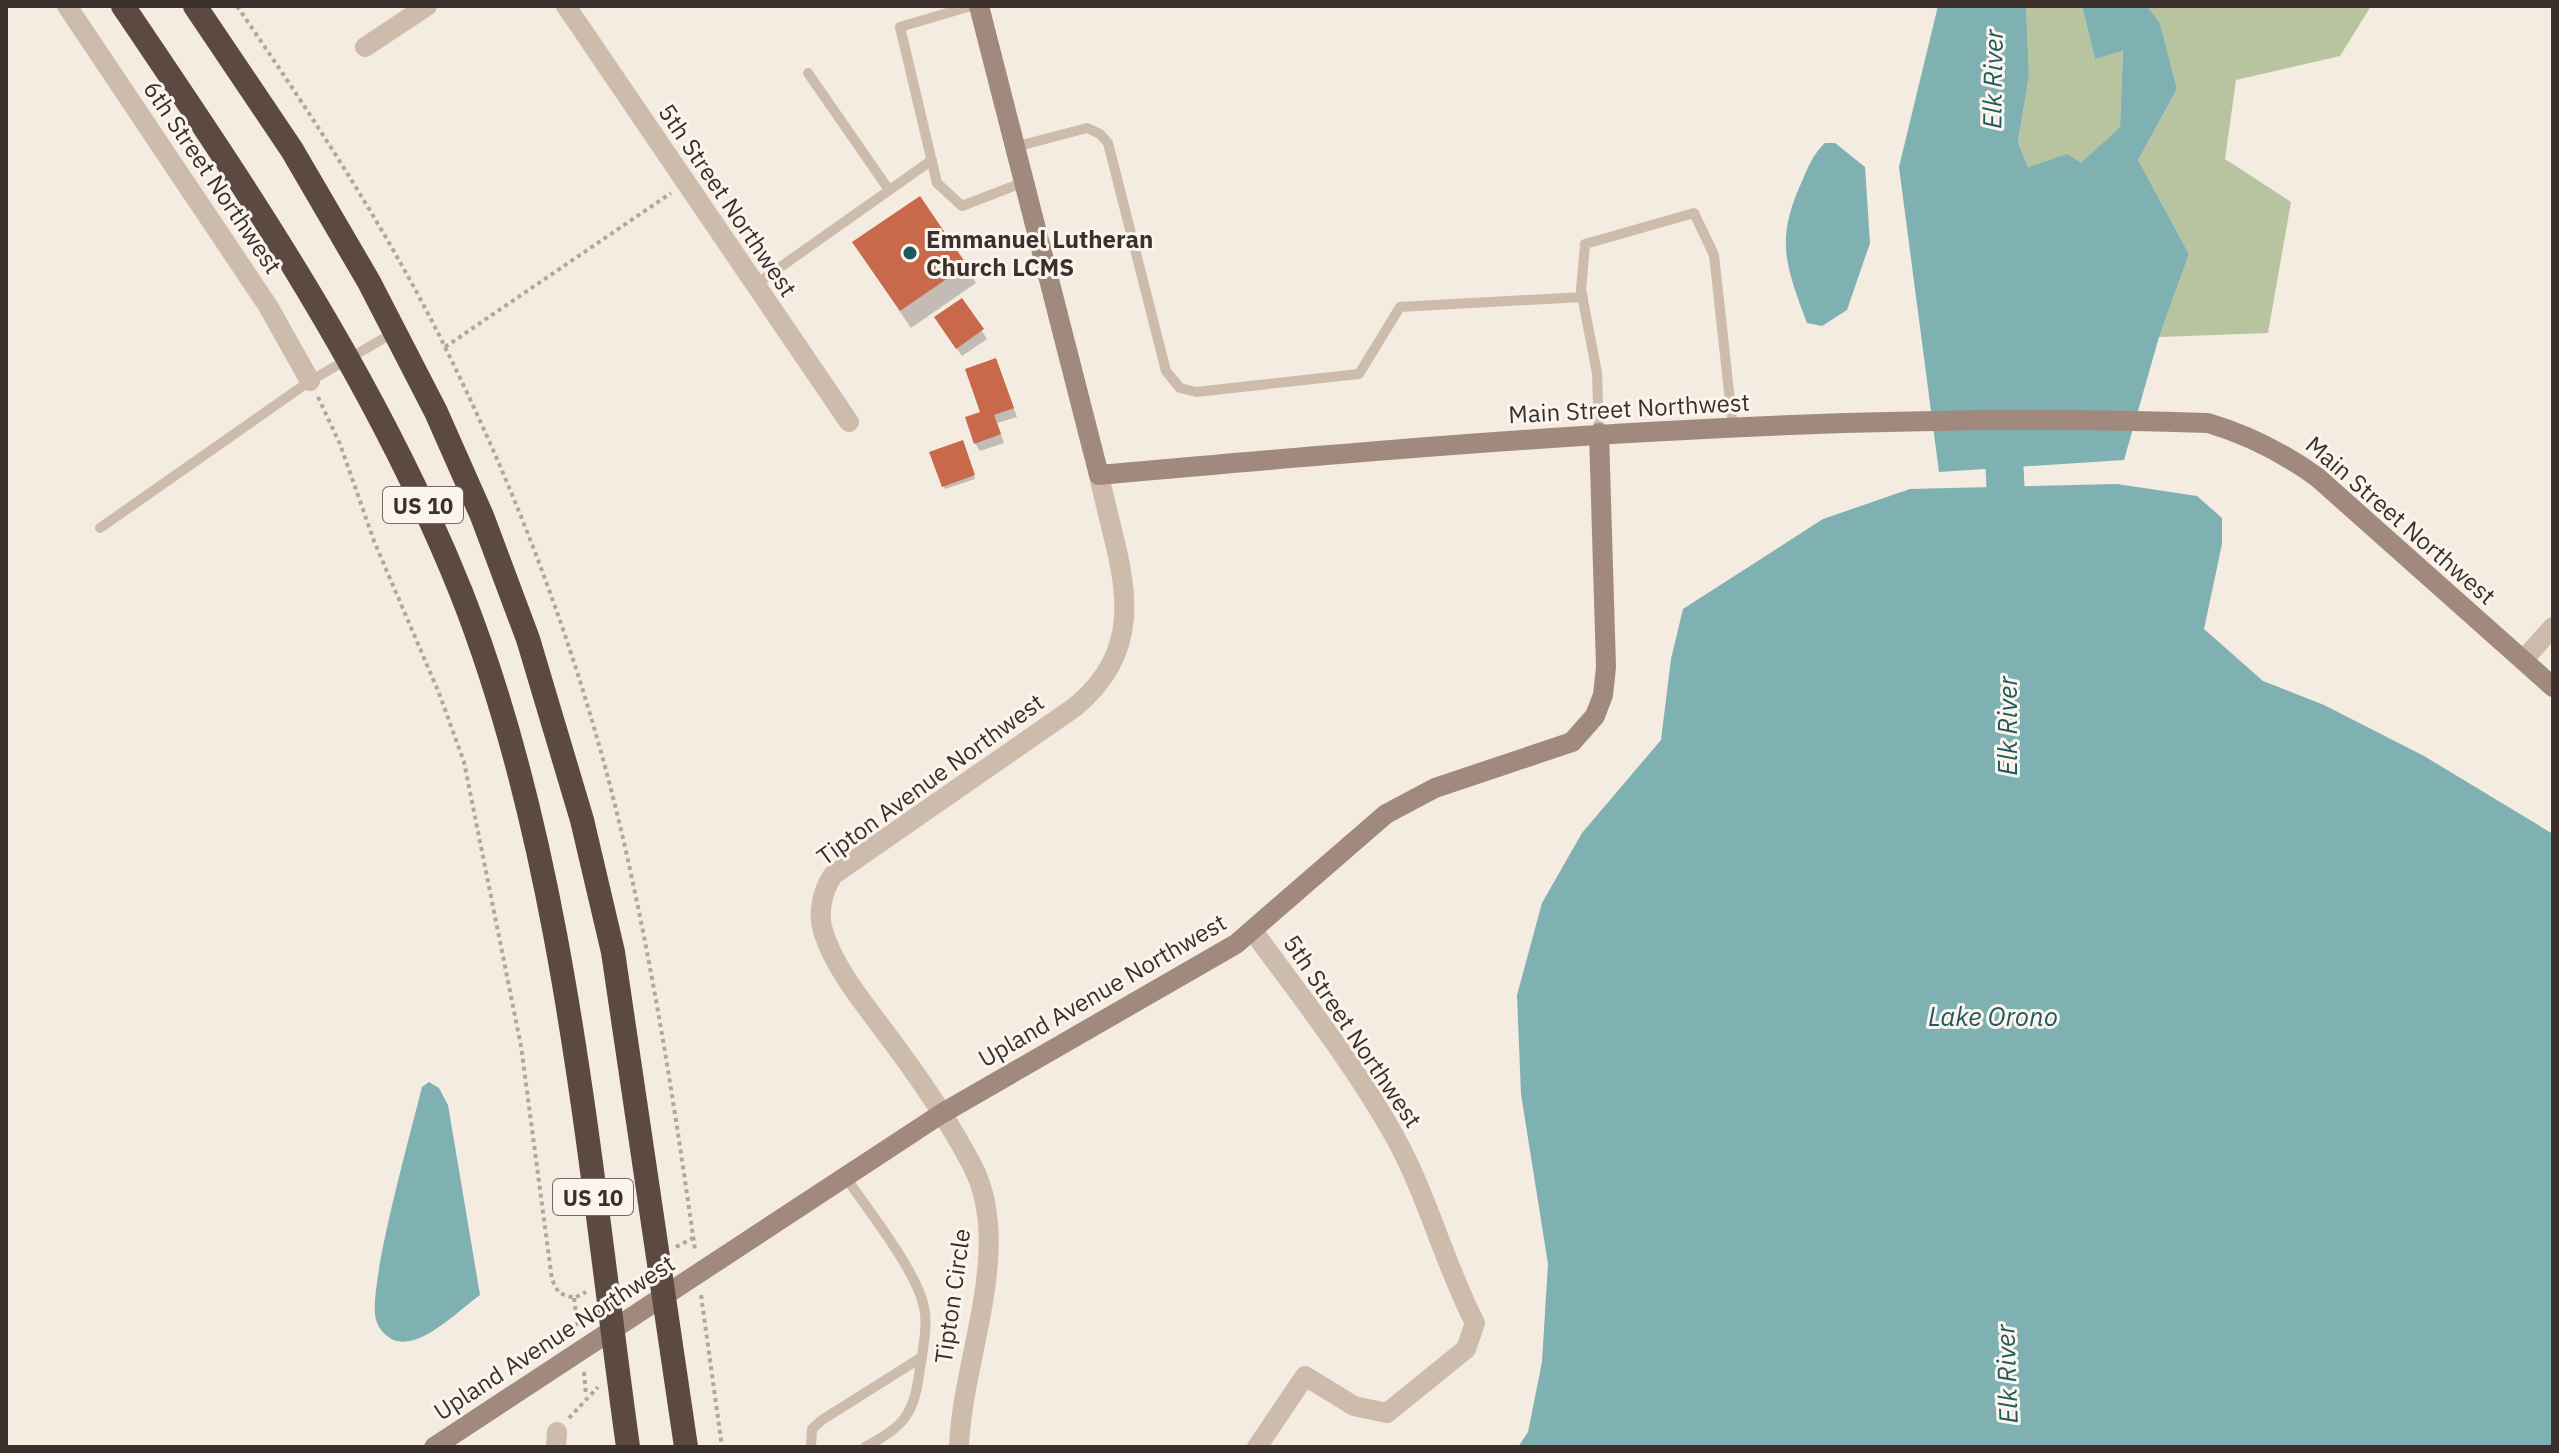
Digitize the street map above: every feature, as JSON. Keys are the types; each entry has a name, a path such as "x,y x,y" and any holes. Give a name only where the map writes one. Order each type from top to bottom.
{"highway":[{"name":"US 10","path":"123,6 287,251 350,357 417,490 461,592 512,750 550,914 628,1447"},
{"name":"US 10","path":"195,6 337,223 395,332 436,412 482,516 528,639 599,884 613,952 686,1447"}],"street":[{"name":"6th Street Northwest","path":"67,6 251,280 310,381"},
{"path":"365,47 427,6"},
{"name":"5th Street Northwest","path":"566,6 849,422"},
{"path":"979,6 1099,475"},
{"name":"Main Street Northwest","path":"1099,475 1599,433 1892,422 2208,423 2245,434 2282,452 2359,512 2553,687"},
{"name":"Upland Avenue Northwest","path":"434,1447 941,1114 1207,962 1253,931 1386,814 1435,788 1572,742 1595,716 1603,695 1607,634 1599,433"},
{"name":"Tipton Avenue Northwest","path":"941,1114 861,1001 830,949 822,931 824,888 833,875 1075,707 1097,688 1111,670 1123,638 1124,604 1099,475"},
{"path":"2523,660 2553,627"},
{"name":"5th Street Northwest","path":"1253,931 1396,1139 1430,1209 1461,1296 1475,1323 1466,1349 1387,1413 1354,1406 1305,1376 1257,1447"},
{"name":"Tipton Circle","path":"941,1114 985,1193 989,1219 989,1245 959,1447"}],"lane":[{"path":"971,6 900,27 937,183 962,206 1024,182"},
{"path":"808,73 889,190"},
{"path":"1015,147 1087,128 1100,134 1108,143 1166,371 1180,388 1196,392 1359,374 1400,307 1583,297"},
{"path":"755,285 932,160"},
{"path":"1599,433 1597,373 1583,297 1585,244 1694,213 1714,255 1733,428"},
{"path":"100,528 310,381 395,332"},
{"path":"845,1176 916,1284 925,1308 922,1357 910,1415 887,1435 865,1447"},
{"path":"811,1447 812,1429 822,1420 922,1357"}],"path":[{"path":"445,347 685,184"},
{"path":"310,381 340,444 364,515 439,693 464,762 521,1046 552,1280 559,1293 574,1298 605,1283"},
{"path":"658,1256 693,1238"},
{"path":"670,1335 704,1312 722,1447"},
{"path":"557,1440 587,1395 618,1373"}],"green space":[{"path":"2026,6 2082,6 2095,59 2123,51 2120,127 2081,164 2067,155 2028,167 2018,142 2029,76"},
{"path":"2147,6 2371,6 2340,56 2236,80 2225,159 2291,202 2268,333 2159,337 2189,254 2138,160 2177,89 2160,23"}],"water":[{"path":"1938,6 2026,6 2029,76 2018,142 2028,167 2067,154 2081,163 2120,127 2123,51 2095,59 2082,6 2147,6 2160,23 2177,89 2138,160 2189,254 2159,337 2124,460 1939,472 1899,167"},
{"path":"1825,143 1835,143 1865,167 1870,243 1847,310 1822,326 1807,323 1793,284 1786,235 1794,200 1815,155"},
{"name":"Lake Orono","path":"2117,484 2197,496 2222,518 2222,544 2204,629 2263,681 2324,705 2424,756 2553,834 2553,1447 1518,1447 1528,1432 1542,1362 1548,1264 1521,1094 1517,995 1542,903 1582,833 1661,740 1671,659 1683,609 1823,519 1910,489"},
{"path":"429,1082 439,1088 448,1105 480,1295 430,1333 397,1341 384,1334 376,1320 378,1276 422,1087"}],"building":[{"name":"Emmanuel Lutheran Church LCMS","path":"920,196 967,265 900,311 852,242"},
{"path":"962,298 984,329 956,349 934,317"},
{"path":"996,358 1014,408 994,415 1001,434 974,444 965,417 980,412 965,369"},
{"path":"963,440 975,475 942,487 929,452"}],"waterway":[{"name":"Elk River","path":"2002,416 2008,538"}],"place":[{"name":"Emmanuel Lutheran Church LCMS","path":"910,253"}]}
